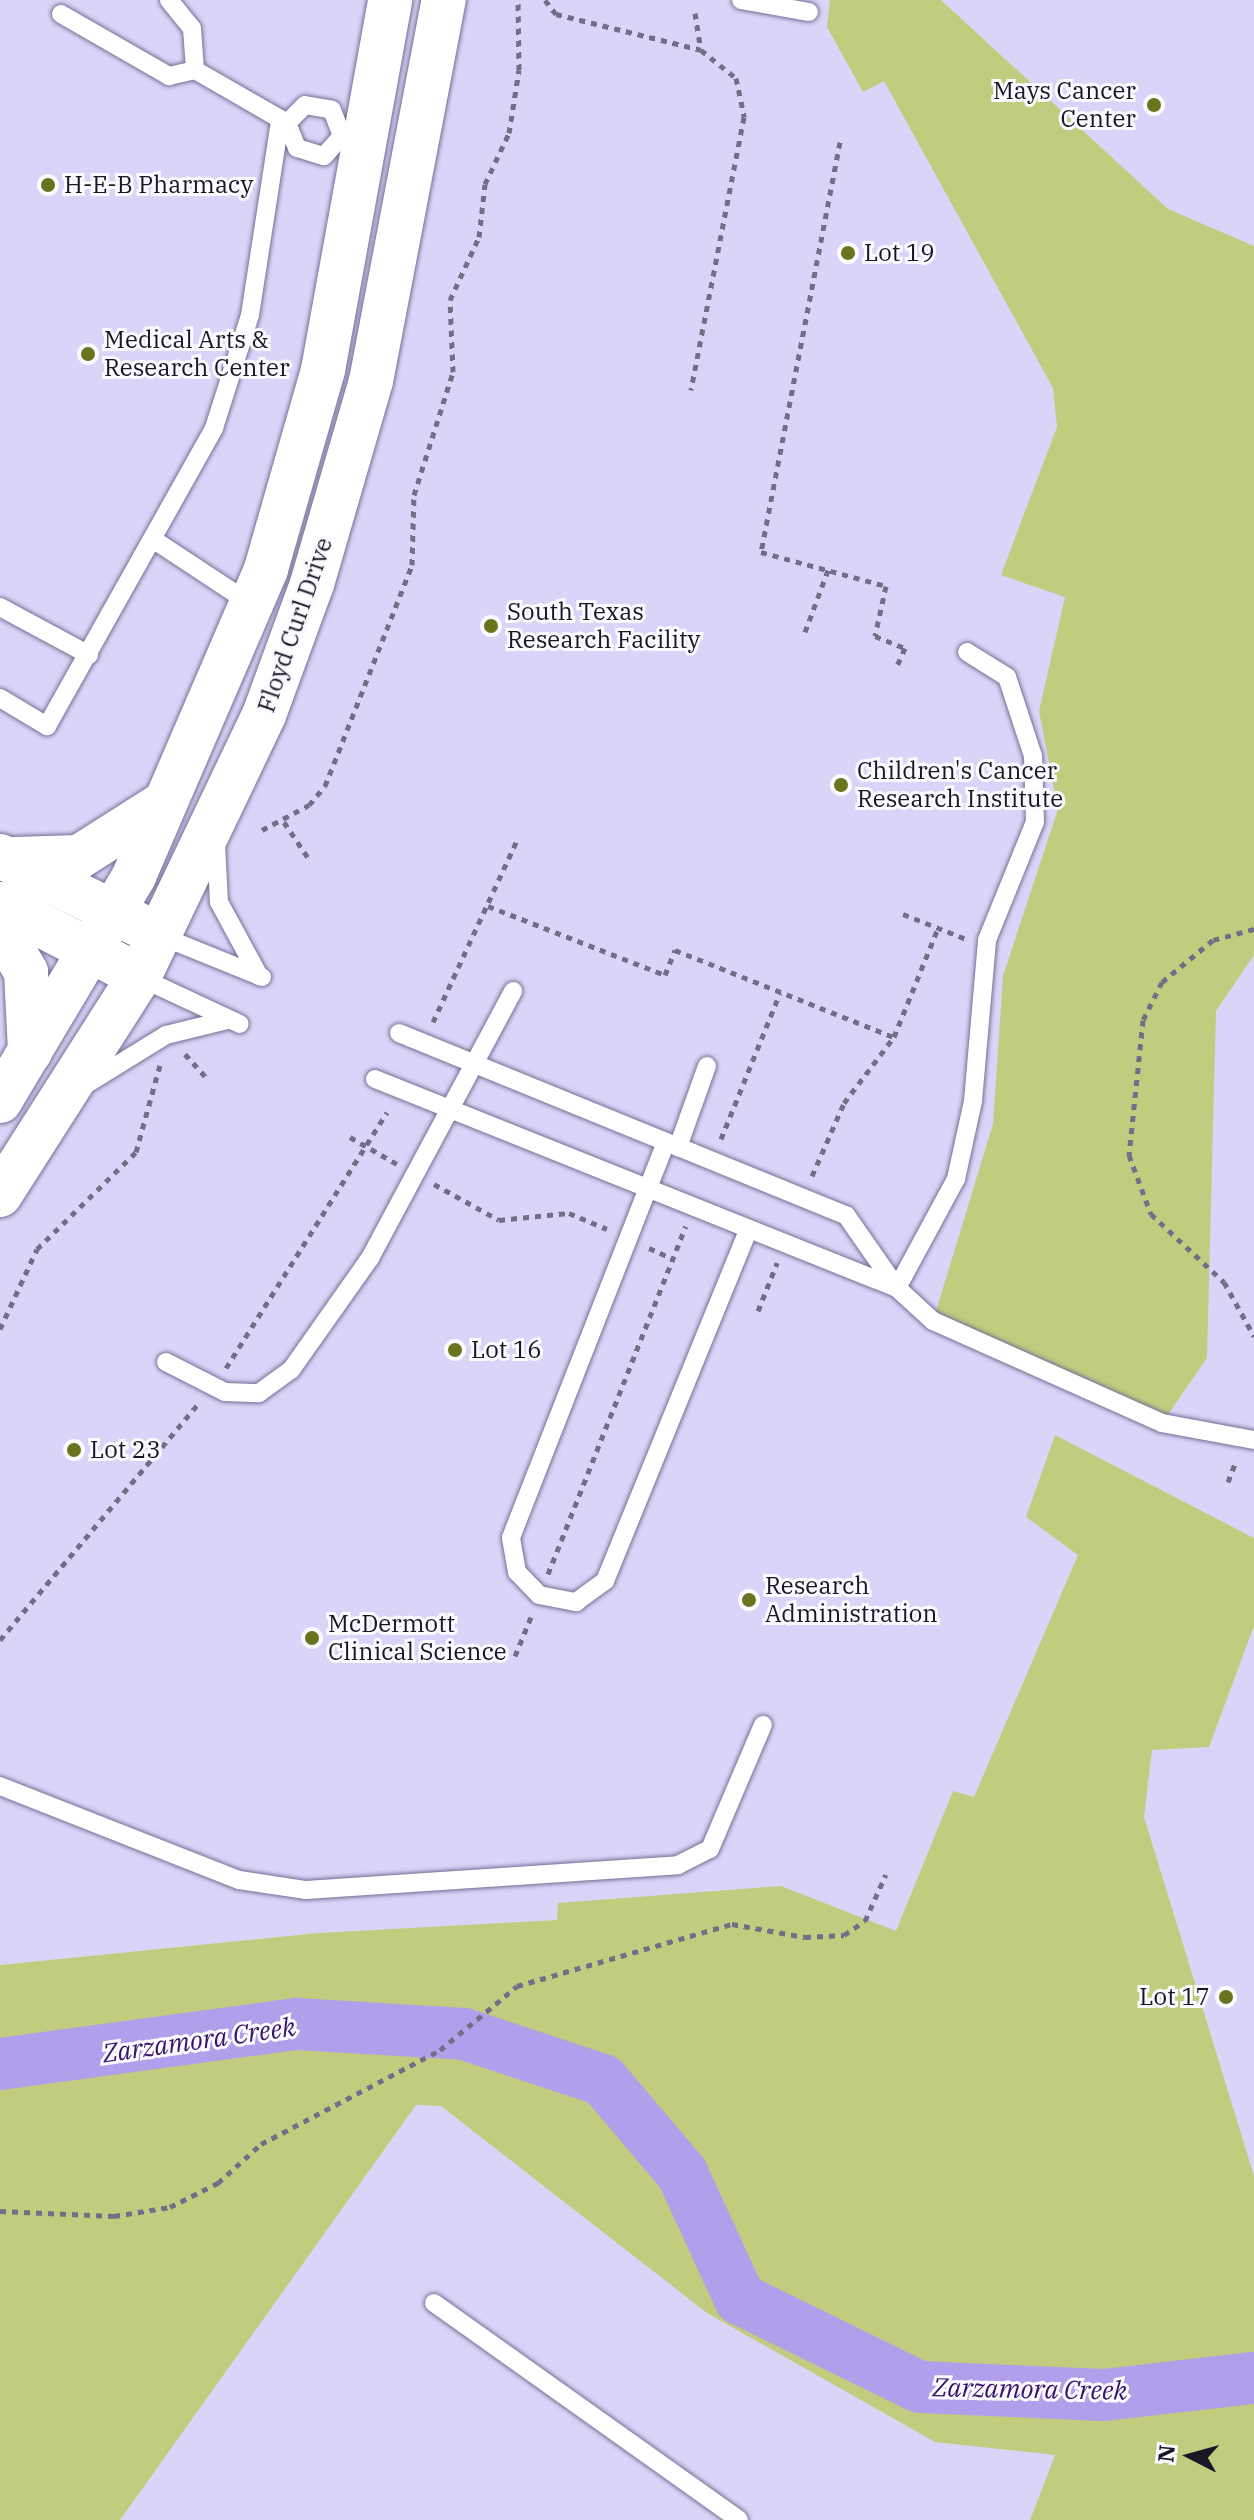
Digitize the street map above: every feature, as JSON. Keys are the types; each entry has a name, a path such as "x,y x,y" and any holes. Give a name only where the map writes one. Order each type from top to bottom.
{"street":[{"name":"Floyd Curl Drive","path":"0,1101 95,951 251,604 323,370 354,138 390,0"},
{"name":"Floyd Curl Drive","path":"0,1195 63,1100 161,936 217,818 312,584 371,381 444,0"},
{"path":"3,857 79,857 164,803"},
{"path":"3,857 161,936"},
{"path":"0,904 95,951 139,977"},
{"path":"0,927 26,972 30,1052"}],"lane":[{"path":"169,0 192,28 195,70"},
{"path":"741,0 809,12"},
{"path":"0,698 47,726 154,540 214,428 250,315 284,122 305,105 332,110 354,138 324,156 297,148 284,122 195,70 169,76 61,14"},
{"path":"154,540 251,604"},
{"path":"0,607 89,655"},
{"path":"897,1288 956,1179 973,1101 987,940 1035,822 1033,756 1007,677 967,652"},
{"path":"161,936 262,977 219,902 217,818"},
{"path":"63,1100 166,1035 234,1022 139,977"},
{"path":"166,1362 225,1392 259,1393 291,1370 370,1258 513,991"},
{"path":"399,1033 846,1215 897,1288 933,1321 1162,1423 1254,1440"},
{"path":"707,1066 648,1190 511,1538 517,1572 539,1595 576,1602 605,1581 748,1230"},
{"path":"375,1079 897,1288"},
{"path":"0,1786 239,1880 306,1890 678,1865 710,1849 763,1725"},
{"path":"434,2303 739,2520"}],"path":[{"path":"262,830 284,822 325,786 412,565 414,495 453,372 450,300 479,237 485,184 509,133 519,70 518,0"},
{"path":"545,0 556,14 701,50 736,78 744,117 691,390"},
{"path":"695,13 701,50"},
{"path":"840,142 761,552 886,586 875,636 905,648 896,668"},
{"path":"805,632 828,570"},
{"path":"284,822 311,862"},
{"path":"430,1027 518,838"},
{"path":"488,906 665,975 675,950 894,1037"},
{"path":"903,914 970,940"},
{"path":"804,1198 844,1103 894,1037 938,928"},
{"path":"1254,929 1213,940 1162,982 1143,1020 1129,1155 1151,1214 1224,1282 1254,1336"},
{"path":"713,1161 780,993"},
{"path":"185,1053 206,1077"},
{"path":"0,1329 37,1249 136,1152 161,1060"},
{"path":"350,1137 395,1162"},
{"path":"437,1186 499,1220 569,1213 674,1259"},
{"path":"515,1656 694,1209"},
{"path":"758,1311 785,1245"},
{"path":"0,2211 114,2216 170,2207 218,2183 261,2144 413,2067 517,1986 732,1924 805,1937 844,1935 865,1921 886,1874"}],"green space":[{"path":"830,0 941,0 1168,209 1254,246 1254,955 1216,1011 1207,1358 1162,1423 933,1321 993,1124 1003,976 1058,809 1039,711 1065,597 1001,575 1057,427 1053,388 884,81 863,92 827,27"},
{"path":"1055,1435 1254,1538 1254,1626 1209,1747 1152,1750 1144,1817 1254,2176 1254,2520 1030,2520 1055,2455 935,2442 707,2313 441,2106 416,2105 120,2520 0,2520 0,1965 318,1933 557,1920 558,1903 781,1886 896,1931 953,1791 974,1797 1078,1555 1026,1517"}],"waterway":[{"name":"Zarzamora Creek","path":"0,2064 297,2024 464,2034 603,2080 682,2173 740,2299 920,2387 1104,2395 1254,2378"}],"place":[{"name":"Mays Cancer Center","path":"1154,105"},
{"name":"H-E-B Pharmacy","path":"48,185"},
{"name":"Lot 19","path":"848,253"},
{"name":"Medical Arts & Research Center","path":"88,354"},
{"name":"South Texas Research Facility","path":"491,626"},
{"name":"Children's Cancer Research Institute","path":"841,785"},
{"name":"Lot 16","path":"455,1350"},
{"name":"Lot 23","path":"74,1450"},
{"name":"Research Administration","path":"749,1600"},
{"name":"McDermott Clinical Science","path":"312,1638"},
{"name":"Lot 17","path":"1226,1997"}]}
